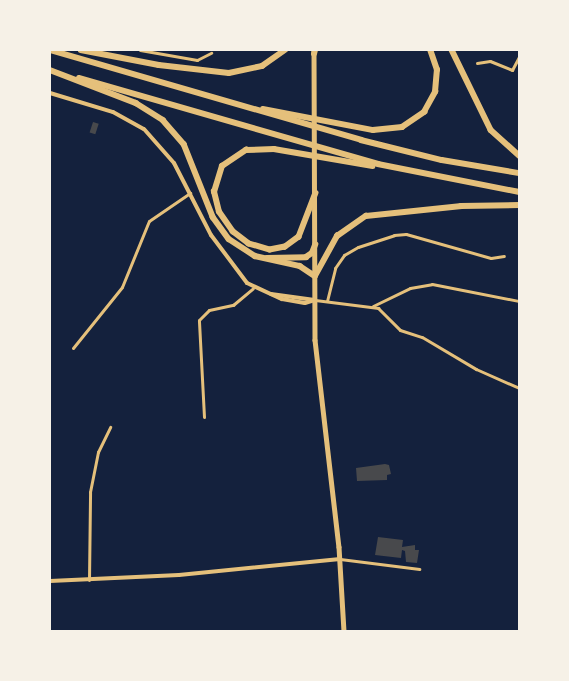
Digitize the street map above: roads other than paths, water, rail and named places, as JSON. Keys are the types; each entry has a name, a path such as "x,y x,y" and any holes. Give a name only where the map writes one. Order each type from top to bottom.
{"highway":[{"path":"50,50 334,133 415,154 519,173"},
{"path":"81,50 140,62 229,73 262,66 285,50"},
{"path":"229,103 384,131 402,127 417,119 430,105 436,87 436,66 430,50"},
{"path":"452,50 491,130 519,155"},
{"path":"50,70 327,151 395,168 519,192"},
{"path":"50,70 136,103 167,123 187,149 220,228 232,242 255,256 298,266 315,276 337,236 366,216 446,207 519,206"},
{"path":"316,193 301,236 291,244 278,249 262,248 245,242 231,229 219,212 214,196 216,181 231,157 246,150 263,148 324,159 395,168"},
{"path":"255,256 306,257 312,253 315,245"}],"main road":[{"path":"315,51 315,300 321,405 340,560 344,631"}],"street":[{"path":"140,50 198,60 211,53"},
{"path":"478,63 489,61 513,70 519,57"},
{"path":"50,92 106,109 139,125 163,147 217,244 253,288 294,302 315,300"},
{"path":"73,348 125,282 148,222 190,193"},
{"path":"327,301 334,271 344,255 358,247 394,235 406,234 491,258 504,256"},
{"path":"371,306 410,288 432,284 519,300"},
{"path":"204,417 199,320 209,310 233,305 253,288"},
{"path":"266,293 371,306 380,309 400,330 420,336 476,369 519,388"},
{"path":"89,580 90,492 98,452 110,427"},
{"path":"50,581 179,575 340,560 419,569"}]}
